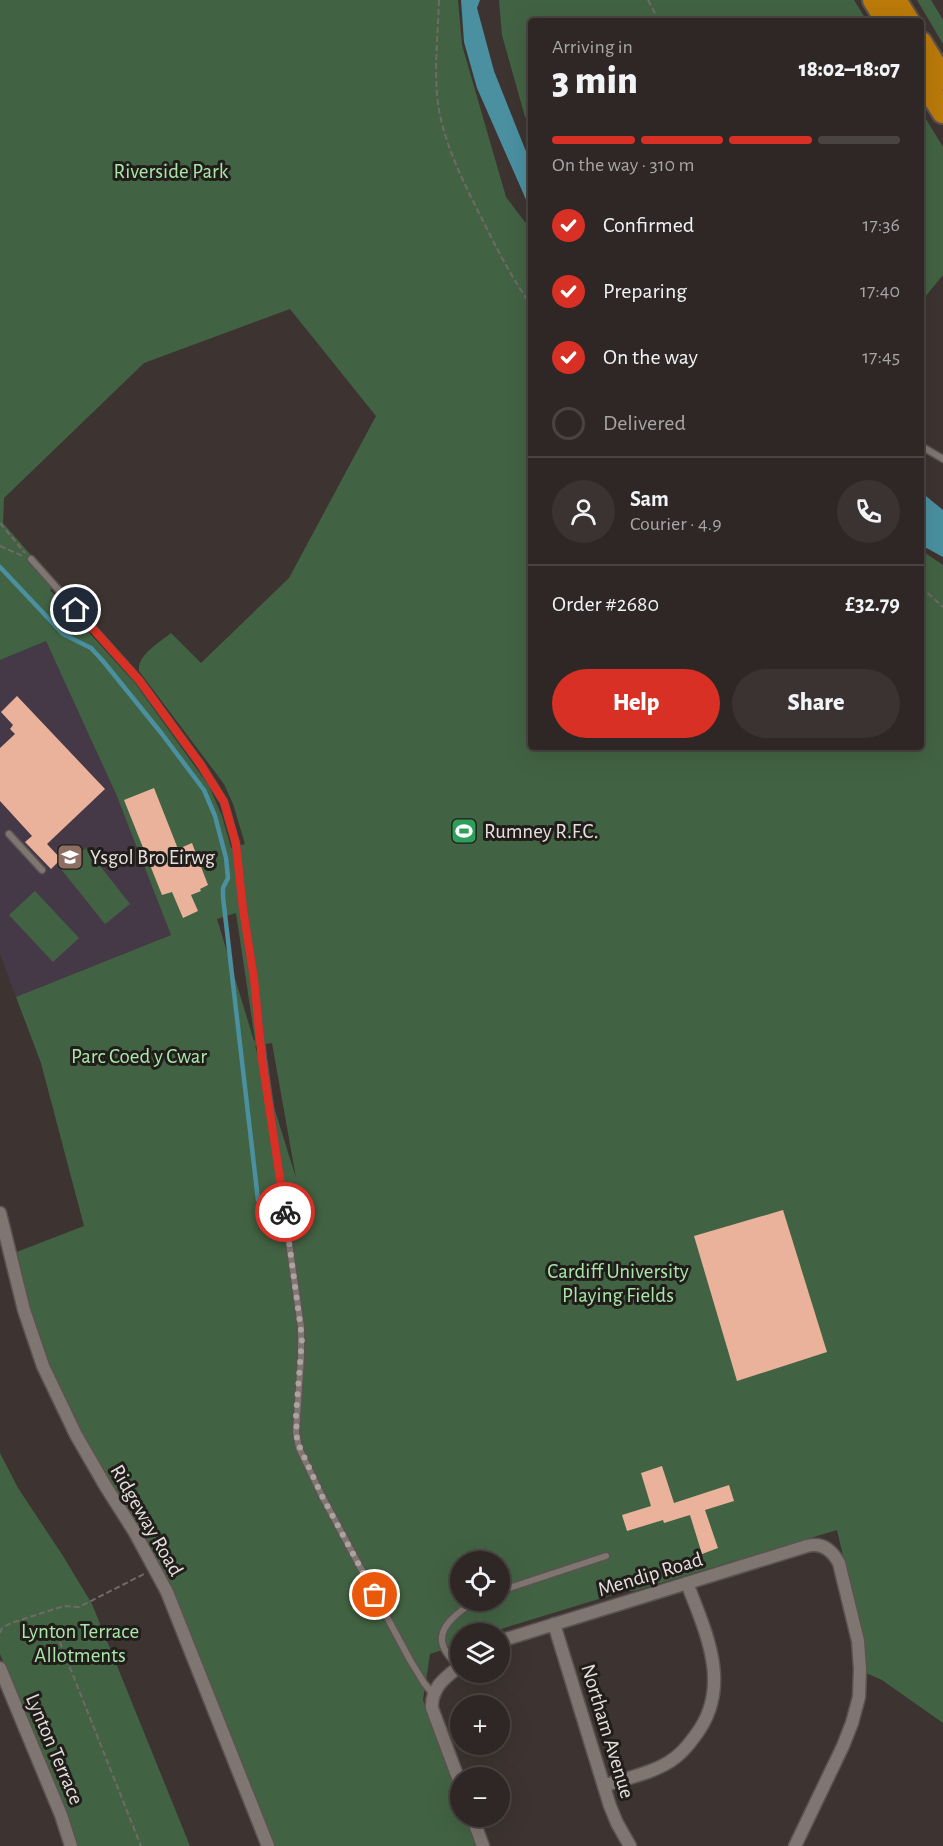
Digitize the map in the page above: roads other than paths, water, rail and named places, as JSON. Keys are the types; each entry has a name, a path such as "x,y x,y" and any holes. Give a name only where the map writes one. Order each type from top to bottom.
{"highway":[{"path":"874,0 884,18"},
{"path":"895,0 906,18"},
{"path":"924,48 943,79"},
{"path":"924,82 943,112"}],"street":[{"name":"Ridgeway Road","path":"0,1213 24,1310 43,1366 76,1435 134,1532 166,1592 180,1622 268,1846"},
{"name":"Mendip Road","path":"510,1638 813,1544 825,1547 835,1554 858,1641 860,1688 843,1746 795,1846"},
{"path":"604,1786 671,1761 691,1742 708,1715 714,1684 713,1657 687,1583"},
{"name":"Northam Avenue","path":"554,1624 613,1815 630,1846"},
{"name":"Lynton Terrace","path":"0,1668 61,1815 71,1846"},
{"path":"450,1674 433,1694 432,1708 454,1767"},
{"path":"476,1827 483,1846"}],"lane":[{"path":"924,448 943,459"},
{"path":"31,559 139,680 201,765 224,802 236,844 262,1060 301,1327 296,1415 297,1441 322,1496 410,1660 433,1694"},
{"path":"9,834 42,870"},
{"path":"510,1588 606,1556"},
{"path":"450,1655 443,1647 442,1635 448,1622 462,1611"}],"water":[{"path":"461,0 480,0 477,8 494,71 528,156 528,204 477,88 464,42"},
{"path":"924,494 943,510 943,557 924,547"}],"waterway":[{"path":"0,567 63,634 91,648 103,661 204,790 215,816 226,858 228,878 223,888 223,897 258,1200"}],"place":[{"name":"Rumney R.F.C.","path":"464,831"},
{"name":"Ysgol Bro Eirwg","path":"70,857"}],"park label":[{"name":"Riverside Park","path":"171,171"},
{"name":"Parc Coed y Cwar","path":"139,1056"},
{"name":"Cardiff University Playing Fields","path":"618,1283"},
{"name":"Lynton Terrace Allotments","path":"80,1643"}]}
